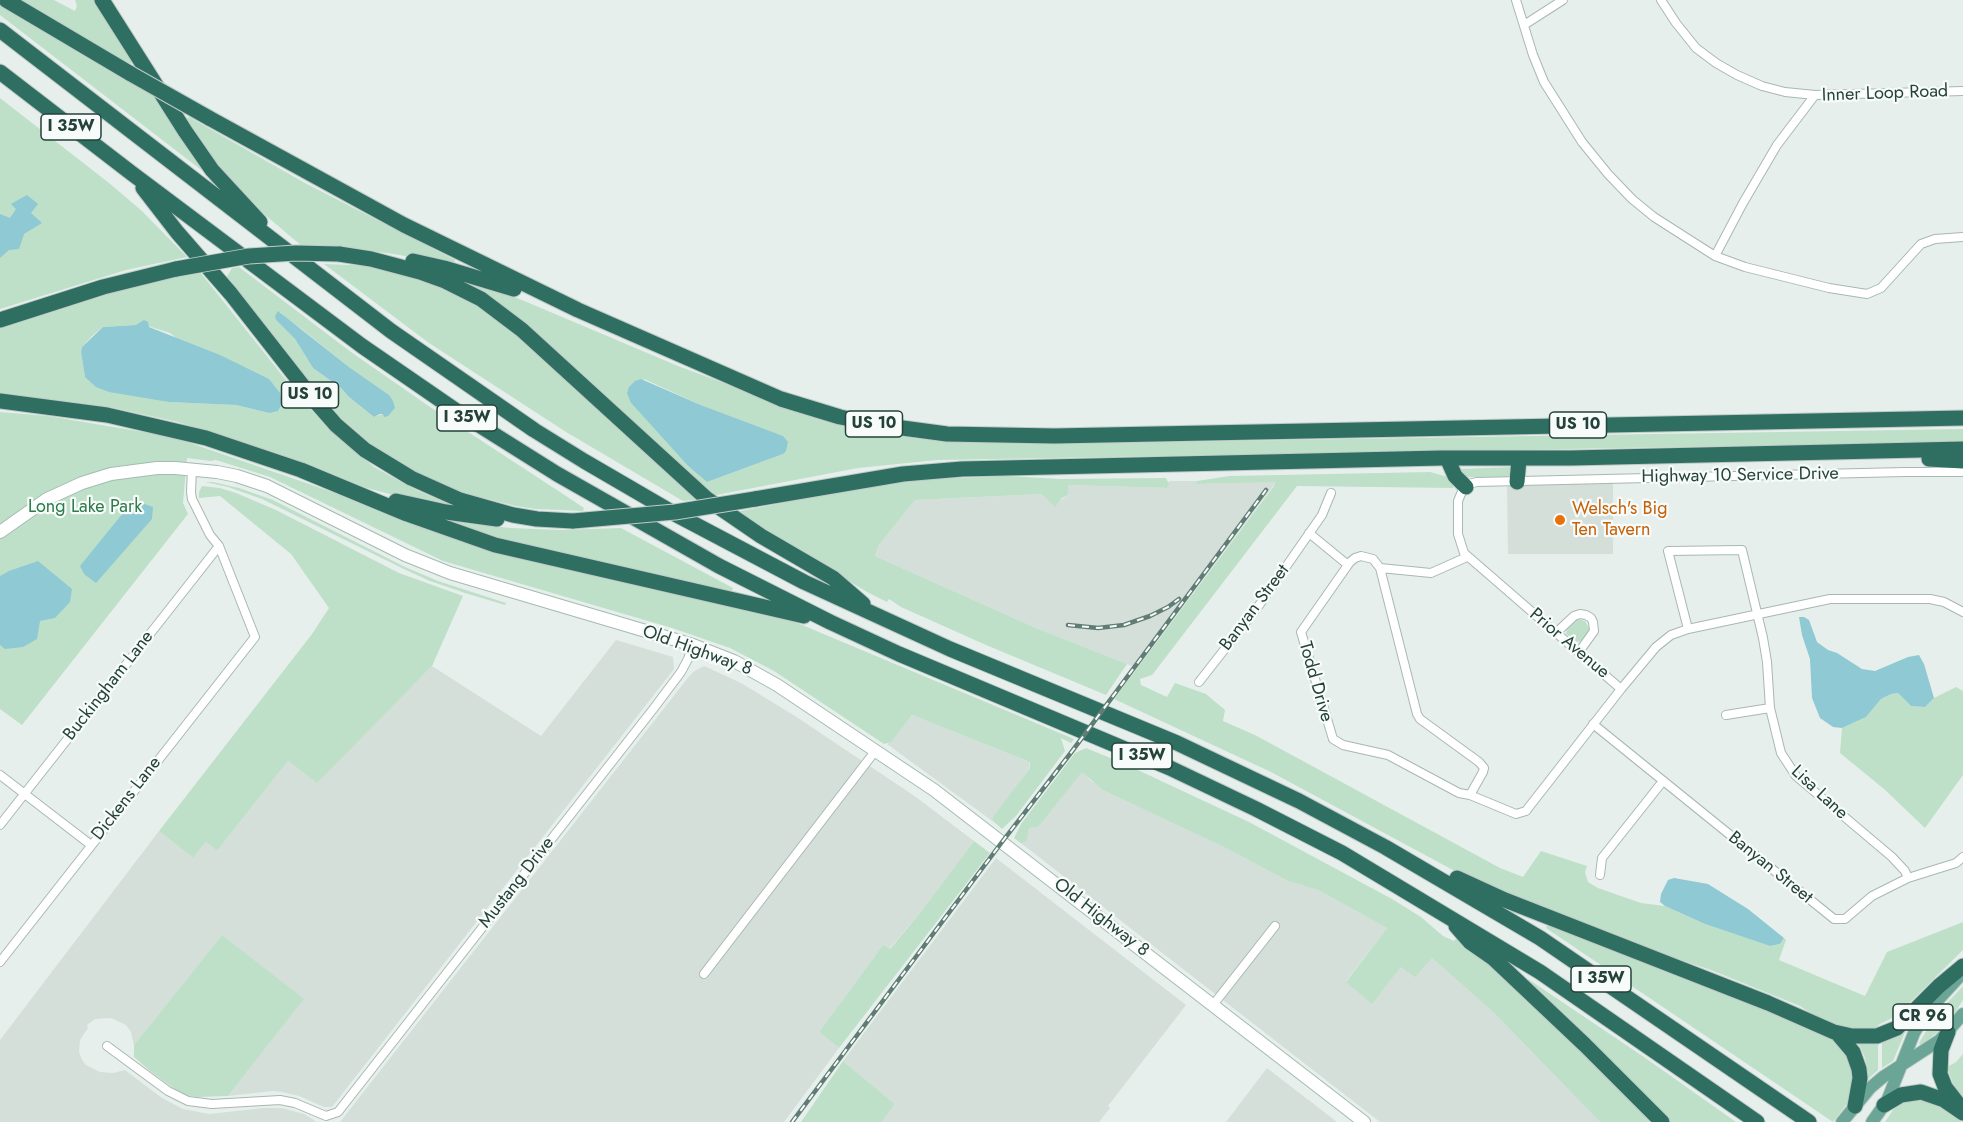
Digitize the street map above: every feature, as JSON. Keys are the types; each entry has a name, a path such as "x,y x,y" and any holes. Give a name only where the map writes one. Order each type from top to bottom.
{"highway":[{"name":"US 10","path":"6,0 130,74 404,225 578,310 752,387 810,408 880,426 947,434 1192,435 1514,426 1963,418"},
{"path":"102,0 212,170 290,255"},
{"name":"I 35W","path":"0,30 290,255 392,331 459,380 585,461 675,514 804,582 950,649 1186,747 1299,801 1372,840 1548,944 1809,1122"},
{"name":"I 35W","path":"0,72 362,346 478,425 577,486 719,566 830,622 899,654 1122,747 1213,788 1342,853 1558,983 1757,1122"},
{"name":"US 10","path":"130,172 177,232 231,294 314,400 336,425 364,450 411,478 460,500 513,515 537,519 567,521 675,512 903,474 962,469 1214,462 1519,459 1963,449"},
{"path":"0,320 102,287 176,269 249,256 296,253 380,256 444,268 578,310"},
{"path":"339,254 370,259 420,272 469,292 502,313 707,499 761,536 834,578 877,615"},
{"path":"0,401 77,410 157,425 251,451 407,514 495,545 830,622"},
{"path":"1839,453 1963,461"},
{"path":"1444,458 1455,476 1466,487"},
{"path":"1517,482 1519,459"},
{"path":"312,474 378,496 446,512 515,520 567,521"},
{"path":"1372,840 1505,900 1768,1003 1834,1032 1852,1036 1868,1038 1892,1031 1963,966"},
{"path":"1444,913 1470,942 1493,958 1523,986 1662,1122"},
{"path":"1834,1032 1846,1042 1853,1052 1859,1069 1860,1078 1853,1108"},
{"path":"1948,1032 1941,1050 1940,1074 1945,1087 1963,1112"},
{"path":"1884,1105 1901,1095 1921,1092 1944,1100 1963,1112"}],"main road":[{"name":"CR 96","path":"1872,1122 1884,1105 1903,1065 1914,1032 1925,1014 1963,973"},
{"name":"CR 96","path":"1842,1122 1882,1078 1926,1051 1948,1032 1963,1014"}],"street":[{"path":"1516,0 1533,56 1544,82 1582,142 1608,174 1654,218 1715,256 1745,267 1829,288 1867,294 1881,288 1921,244 1935,239 1963,237"},
{"path":"1524,25 1563,0"},
{"path":"1661,0 1696,48 1716,63 1762,86 1785,92 1815,95"},
{"name":"Inner Loop Road","path":"1715,256 1777,145 1815,95 1963,91"},
{"name":"Old Highway 8","path":"0,532 47,499 92,480 121,472 143,469 192,469 230,474 267,486 405,555 450,573 693,645 734,661 762,675 876,750 958,808 1364,1122"},
{"path":"192,469 192,499 210,535 219,546"},
{"name":"Highway 10 Service Drive","path":"1517,482 1963,472"},
{"path":"1380,568 1431,573 1467,557 1458,534 1460,495 1466,487 1477,482 1517,482"},
{"name":"Banyan Street","path":"1199,682 1260,604 1322,515 1331,493"},
{"path":"1309,533 1348,565 1355,558 1367,557 1377,563 1417,714 1420,719 1484,768 1484,772 1470,795"},
{"name":"Dickens Lane","path":"0,962 255,637 219,546"},
{"name":"Buckingham Lane","path":"0,825 219,546"},
{"name":"Lisa Lane","path":"1688,629 1668,551 1742,550 1767,662 1770,708 1781,753 1796,776 1892,857 1905,871 1908,878"},
{"name":"Prior Avenue","path":"1467,557 1621,689 1664,639 1688,629 1830,599 1930,599 1944,602 1963,612"},
{"name":"Todd Drive","path":"1348,565 1301,632 1333,739 1343,745 1388,755 1459,793 1470,795 1514,814 1526,812 1621,689"},
{"path":"1556,633 1574,616 1580,614 1591,618 1594,631 1579,652"},
{"name":"Mustang Drive","path":"107,1046 168,1091 188,1101 212,1104 280,1100 295,1103 326,1116 333,1115 346,1102 654,708 681,672 693,645"},
{"path":"1725,715 1770,708"},
{"name":"Banyan Street","path":"1593,724 1834,919 1845,919 1872,896 1908,878 1956,862 1963,857"},
{"path":"704,974 876,750"},
{"path":"0,775 91,845"},
{"path":"1600,875 1602,858 1663,781"},
{"path":"1213,1005 1275,926"}],"shaded area":[{"path":"1169,481 1197,481 1197,484 1275,481 1137,668 1036,628 875,556 879,545 915,500 1042,494 1057,503 1068,495 1068,485 1167,488"},
{"path":"1613,483 1613,554 1508,554 1507,486"},
{"path":"616,640 673,657 674,669 332,1107 324,1107 299,1096 273,1091 228,1096 303,1000 222,935 134,1045 131,1032 126,1025 111,1018 95,1019 87,1025 88,1028 80,1040 79,1052 86,1065 100,1072 113,1073 125,1070 162,1098 183,1109 209,1114 282,1108 304,1114 317,1122 0,1122 0,1040 159,831 193,858 206,842 217,851 288,761 316,782 432,666 541,736"},
{"path":"704,666 741,683 795,716 916,797 974,841 920,913 889,949 883,945 819,1032 839,1048 784,1122 340,1122 687,679 693,672"},
{"path":"912,715 1029,762 1030,767 993,821 995,823 887,744"},
{"path":"1082,771 1091,781 1288,881 1318,890 1387,928 1346,981 1372,1003 1401,967 1432,958 1494,1013 1600,1122 1380,1122 1022,844 1027,839 1029,828 1040,825"},
{"path":"996,858 1186,1005 1108,1106 1110,1108 1099,1122 882,1122 895,1104 843,1061"},
{"path":"1267,1068 1337,1122 1226,1122"}],"green space":[{"path":"16,0 54,0 75,11 77,6 75,0 94,0 136,61 130,64"},
{"path":"0,4 162,101 213,179 0,15"},
{"path":"0,98 142,211 187,257 126,270 0,309"},
{"path":"189,117 305,183 455,260 453,265 363,250 303,247 232,187 183,120"},
{"path":"324,264 374,266 443,285 496,315 701,499 683,501 566,432 429,343"},
{"path":"239,267 351,352 584,508 583,511 516,506 464,493 420,475 372,445 325,402 226,278 232,268","holes":["280,312 389,395 383,414 374,417 341,388 313,368 295,339 276,320"]},
{"path":"200,272 301,399 329,429 374,467 418,491 449,504 447,509 363,487 235,440 178,422 110,407 0,395 0,328 156,281","holes":["148,326 170,333 269,413 236,405 169,402 85,377 82,347 103,327"]},
{"path":"454,274 678,366 820,419 919,439 978,443 1104,443 1963,429 1963,442 938,460 858,468 711,496 461,284","holes":["644,379 703,406 783,454 707,482 688,466 631,403"]},
{"name":"Long Lake Park","path":"0,412 48,416 173,437 512,554 622,582 742,607 795,622 1074,739 1071,743 1061,738 1065,751 1016,816 1002,829 993,821 993,817 1030,768 1030,763 1027,761 912,715 891,742 884,744 774,671 730,648 672,628 443,561 270,477 216,460 187,458 183,503 188,514 22,725 0,709"},
{"path":"1515,467 1513,474 1507,479 1470,477 1460,472 1460,469"},
{"path":"1430,472 1448,477 1454,483 1453,488 1297,486 1152,675 1140,679 1141,685 1167,697 1175,683 1206,694 1225,710 1223,721 1255,735 1500,868 1523,877 1541,851 1587,866 1585,872 1588,882 1598,888 1641,903 1665,906 1705,924 1770,946 1780,944 1784,938 1786,940 1779,960 1865,996 1887,952 1963,922 1963,950 1896,1016 1878,1025 1877,1031 1843,1028 1815,1016 1800,1006 1711,970 1614,938 1464,876 1271,772 1114,699 1275,482 1196,484 1197,481 1229,476"},
{"path":"1006,476 1061,479 1166,478 1169,484 1167,488 1068,485 1068,495 1062,498 1055,507 1042,494 915,500 879,545 875,556 1036,628 1127,664 1106,695 986,645 901,607 889,599 887,602 736,512 879,484 911,480"},
{"path":"205,482 239,488 273,500 405,567 438,581 506,603 505,605 430,581 262,499"},
{"path":"202,486 236,493 276,510 399,573 463,596 432,666 317,783 288,761 217,851 206,842 193,858 159,831 312,634 329,608 291,554 220,496 199,498"},
{"path":"432,517 511,528 560,530 621,528 733,588 730,595 560,558"},
{"path":"1577,619 1585,621 1589,632 1582,641 1577,642 1566,634 1567,629"},
{"path":"1956,687 1963,691 1963,775 1925,828 1884,789 1840,753 1842,728 1866,717 1881,699 1891,694 1898,693 1911,706 1925,707 1934,698"},
{"path":"1086,748 1249,822 1392,899 1421,917 1443,936 1454,941 1458,937 1485,958 1654,1122 1600,1122 1494,1013 1432,958 1415,977 1401,967 1372,1004 1346,982 1387,928 1318,890 1288,881 1220,845 1103,790 1082,772 1040,825 1029,828 1027,840 1022,844 1014,838 1021,824 1075,753"},
{"path":"974,841 990,853 839,1048 819,1032 883,945 890,949"},
{"path":"1550,921 1826,1032 1843,1048 1854,1072 1849,1101 1833,1122 1546,928"},
{"path":"222,935 304,999 228,1096 183,1095 134,1057 134,1045"},
{"path":"1528,979 1736,1122 1670,1122 1525,982"},
{"path":"1963,986 1963,1000 1952,1017 1921,1046 1919,1043 1935,1016"},
{"path":"1908,1025 1893,1061 1882,1068 1882,1040"},
{"path":"1878,1041 1878,1070 1868,1078 1865,1058 1858,1042"},
{"path":"1963,1054 1963,1100 1953,1084 1947,1067"},
{"path":"843,1061 895,1104 882,1122 801,1122"},
{"path":"1917,1099 1936,1103 1954,1114 1961,1122 1885,1122 1897,1104"}],"water":[{"path":"27,195 38,204 31,213 42,223 24,234 19,249 9,250 0,258 0,214 10,218 16,209 11,204"},
{"path":"278,311 349,367 389,395 395,408 388,416 384,417 380,414 374,417 341,388 313,368 295,339 276,320 275,316"},
{"path":"144,320 148,322 149,327 220,355 269,379 280,393 282,403 278,411 269,413 236,405 169,402 109,392 96,387 85,377 82,347 103,327 136,325"},
{"path":"641,379 703,406 783,436 788,442 786,451 707,482 688,466 631,403 627,393 629,387"},
{"path":"136,501 153,507 152,519 96,583 84,574 80,566 123,513"},
{"path":"38,561 72,589 70,602 55,618 40,621 37,639 23,647 5,649 0,645 0,576"},
{"path":"1799,617 1809,620 1817,642 1862,669 1875,671 1908,657 1919,655 1934,698 1925,707 1911,706 1898,693 1891,694 1881,699 1866,717 1842,728 1833,727 1820,718 1812,698 1810,659"},
{"path":"1674,878 1708,884 1748,909 1784,938 1780,944 1770,946 1705,924 1665,906 1660,902 1661,894 1668,880"}],"railway":[{"path":"792,1122 1266,490"},
{"path":"1068,625 1098,628 1124,625 1150,616 1179,599"}],"place":[{"name":"Welsch's Big Ten Tavern","path":"1560,520"}]}
